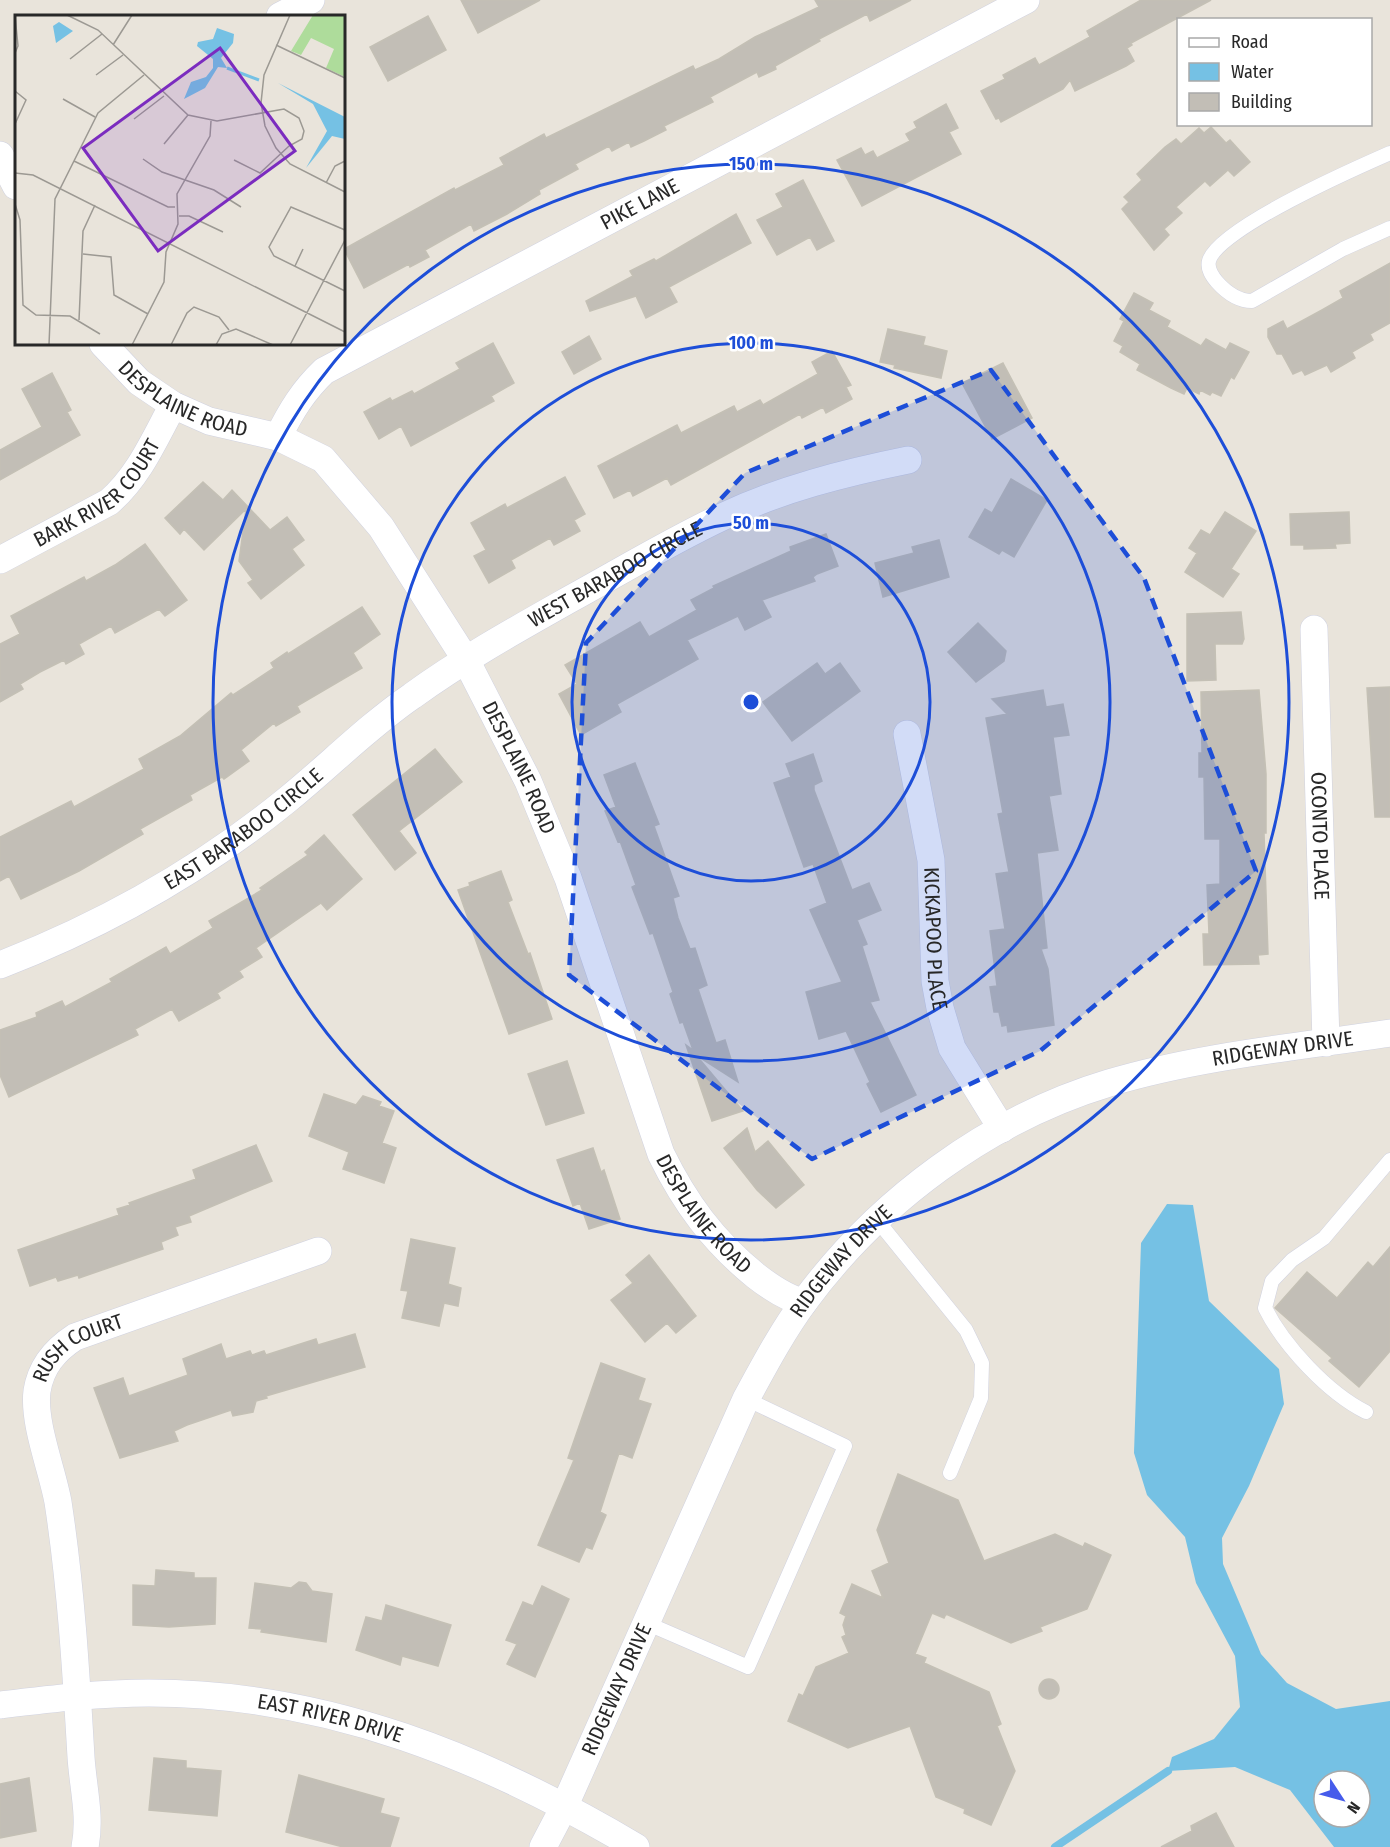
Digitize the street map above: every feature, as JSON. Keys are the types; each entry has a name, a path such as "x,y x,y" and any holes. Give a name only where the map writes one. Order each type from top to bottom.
{"street":[{"path":"282,15 311,0"},
{"name":"PIKE LANE","path":"278,436 296,401 324,371 1026,0"},
{"path":"5,159 15,184"},
{"name":"DESPLAINE ROAD","path":"104,345 139,382 173,405 209,421 278,436 323,459 381,527 466,660 528,781 568,878 661,1154 681,1194 701,1222 731,1256 766,1283 795,1301 804,1302"},
{"name":"BARK RIVER COURT","path":"0,560 109,502 123,490 135,475 173,405"},
{"name":"WEST BARABOO CIRCLE","path":"466,660 525,625 724,516 784,492 845,473 908,460"},
{"name":"OCONTO PLACE","path":"1314,629 1326,1043"},
{"name":"EAST BARABOO CIRCLE","path":"0,965 42,949 111,915 177,878 286,801 412,696 466,660"},
{"name":"KICKAPOO PLACE","path":"907,734 931,860 935,981 940,1008 952,1048 1002,1129"},
{"name":"RIDGEWAY DRIVE","path":"543,1847 565,1805 746,1399 771,1353 804,1302 825,1275 877,1220 948,1162 1002,1129 1048,1106 1107,1083 1168,1068 1390,1033"},
{"name":"RUSH COURT","path":"85,1847 89,1825 81,1758 80,1695 68,1570 57,1499 37,1409 37,1392 49,1360 60,1347 75,1337 318,1251"},
{"name":"EAST RIVER DRIVE","path":"0,1705 80,1695 150,1693 292,1707 362,1723 416,1740 484,1766 565,1805 636,1847"}],"lane":[{"path":"1390,153 1318,184 1225,241 1212,256 1209,269 1212,276 1226,291 1244,301 1252,301 1343,249 1390,228"},
{"path":"1366,1412 1344,1401 1276,1332 1265,1308 1272,1281 1292,1260 1324,1238 1390,1160"},
{"path":"877,1220 966,1330 982,1363 981,1398 950,1473"},
{"path":"646,1623 748,1667 845,1446 746,1399"}],"highlighted area":[{"path":"991,370 1144,578 1256,871 1040,1051 812,1159 569,975 586,643 745,473"}],"water":[{"path":"1167,1204 1193,1205 1209,1301 1279,1369 1284,1404 1249,1486 1222,1538 1223,1564 1261,1654 1287,1683 1336,1709 1390,1701 1390,1847 1334,1847 1320,1829 1372,1829 1372,1769 1312,1769 1312,1818 1290,1790 1235,1767 1168,1771 1172,1757 1214,1739 1240,1707 1235,1656 1196,1583 1185,1537 1147,1495 1134,1453 1141,1243"}],"building":[{"path":"461,0 540,0 478,33"},
{"path":"815,0 911,0 870,21 867,14 819,39 820,41 775,66 776,69 759,77 757,72 710,97 713,102 664,126 666,130 644,141 631,147 629,142 612,151 609,146 575,164 578,169 539,190 540,194 507,214 474,231 471,224 425,250 429,257 410,267 409,264 364,288 345,248 454,188 455,190 504,165 500,158 544,134 546,138 693,66 695,70 719,59 755,37 819,7"},
{"path":"1141,0 1211,0 1131,43 1132,45 1127,48 1134,61 1126,66 1075,91 1070,80 1063,89 1001,122 999,118 996,119 981,91 1005,79 1003,75 1035,58 1039,65 1090,37 1087,31"},
{"path":"428,16 446,50 388,81 370,47"},
{"path":"946,104 958,128 949,132 961,154 862,206 837,160 861,148 865,155 873,151 877,158 910,141 906,134 917,128 914,122"},
{"path":"1211,127 1226,143 1230,140 1250,162 1234,176 1228,170 1210,186 1205,181 1176,207 1182,213 1164,229 1169,235 1154,250 1122,209 1129,202 1124,197 1142,180 1137,174 1165,147 1176,139 1181,144 1199,128 1204,133"},
{"path":"803,180 834,241 817,250 810,237 777,255 757,220 783,207 776,194"},
{"path":"736,214 751,243 669,287 677,302 646,318 636,296 590,311 586,301 633,276 630,271 654,259 656,261"},
{"path":"1390,263 1390,323 1370,334 1373,340 1352,352 1355,358 1331,372 1327,365 1305,375 1302,370 1293,374 1282,354 1277,354 1268,337 1268,329 1283,321 1287,329 1343,298 1340,291"},
{"path":"1134,293 1153,303 1149,310 1170,321 1167,327 1201,346 1206,339 1226,350 1230,343 1249,352 1234,379 1231,377 1221,396 1212,392 1210,395 1200,390 1199,394 1187,388 1184,394 1137,370 1140,364 1120,352 1123,346 1114,341 1124,321 1120,319"},
{"path":"888,329 925,337 923,345 947,351 941,378 894,368 895,365 880,362"},
{"path":"589,336 601,359 574,374 562,352"},
{"path":"493,343 514,383 491,396 494,401 411,446 401,426 379,439 364,412 390,398 392,401 412,391 414,394 460,369 456,363"},
{"path":"832,351 851,385 846,387 852,399 826,413 823,407 802,418 800,414 671,485 667,478 633,496 630,490 614,498 598,466 677,425 681,433 734,406 737,412 760,400 763,405 818,374 812,362"},
{"path":"1003,363 1032,418 992,439 962,383"},
{"path":"52,373 71,410 67,412 80,435 0,480 0,450 42,427 22,389"},
{"path":"565,477 585,514 574,520 580,531 554,545 550,538 511,560 515,568 489,583 474,556 486,550 471,523 505,504 507,508"},
{"path":"1011,479 1047,500 1014,557 1002,550 999,554 969,537 985,509 992,513"},
{"path":"203,482 223,500 232,490 270,530 287,517 304,540 292,549 304,565 261,599 248,583 253,580 239,561 246,509 204,550 184,529 180,534 165,518"},
{"path":"1225,512 1256,531 1231,569 1239,574 1223,597 1185,572 1197,553 1189,548 1201,530 1210,535"},
{"path":"1349,512 1350,543 1335,544 1336,548 1304,549 1304,545 1291,545 1290,514"},
{"path":"826,534 838,566 817,574 813,577 815,581 762,600 771,617 745,630 738,616 687,640 698,659 617,704 621,712 581,735 559,694 577,684 565,665 640,622 649,637 697,610 691,600 714,588 713,586 791,551 790,547"},
{"path":"939,540 949,577 883,597 875,563 914,553 912,547"},
{"path":"145,544 187,600 165,616 159,609 115,633 111,626 79,644 84,654 66,664 64,660 40,672 20,684 23,689 0,702 0,644 20,634 11,616 84,577 86,581 115,565"},
{"path":"362,607 380,634 353,653 362,668 297,706 300,712 276,726 274,723 241,750 249,761 224,779 222,777 190,795 192,800 140,829 143,834 79,871 21,899 9,876 0,881 0,837 71,801 74,807 144,769 139,759 180,736 231,693 233,695 274,668 271,663 287,652 288,654"},
{"path":"1241,612 1244,639 1242,644 1215,644 1216,680 1187,681 1187,614"},
{"path":"978,623 1006,651 1004,661 976,682 948,652"},
{"path":"817,663 825,674 840,663 860,691 792,741 763,702"},
{"path":"1390,687 1390,817 1375,817 1367,688"},
{"path":"1043,690 1046,707 1063,704 1069,735 1053,737 1061,794 1049,796 1058,850 1037,853 1047,948 1041,949 1048,969 1054,1025 1008,1032 1007,1025 1002,1026 999,1012 994,1012 990,987 997,986 990,931 1005,929 996,874 1009,872 998,814 1003,813 986,718 1007,714 992,699"},
{"path":"1259,690 1266,774 1266,833 1264,833 1268,954 1258,955 1259,964 1204,965 1203,934 1209,934 1207,885 1220,884 1220,839 1205,839 1204,777 1199,777 1199,753 1202,753 1201,692"},
{"path":"435,749 462,782 399,831 416,853 395,870 353,815"},
{"path":"813,754 822,781 814,785 814,790 852,890 869,883 881,910 857,920 867,944 862,946 879,1000 870,1002 916,1095 881,1112 867,1084 870,1082 846,1031 819,1039 806,992 842,982 810,910 827,903 813,864 804,867 774,783 791,777 786,764"},
{"path":"635,763 659,824 654,826 679,896 673,898 678,918 690,949 695,948 707,985 698,989 716,1043 725,1040 738,1082 696,1055 743,1111 712,1121 686,1045 693,1050 670,994 673,992 653,933 650,934 632,887 636,885 620,841 618,842 605,811 616,807 604,775"},
{"path":"324,835 362,879 327,910 321,903 256,948 262,957 239,971 243,977 217,993 220,998 179,1021 172,1009 135,1029 138,1035 9,1097 0,1075 0,1030 37,1017 36,1013 62,1001 65,1007 112,982 110,979 166,947 170,954 213,928 209,921 262,890 260,888 308,855 305,852"},
{"path":"501,871 512,900 508,902 528,954 530,953 552,1019 509,1034 458,890 470,886 469,883"},
{"path":"567,1061 584,1113 546,1125 528,1074"},
{"path":"324,1094 356,1105 363,1096 381,1102 379,1106 394,1111 382,1143 396,1148 384,1183 343,1169 349,1152 309,1136"},
{"path":"747,1128 755,1152 768,1141 804,1185 776,1208 757,1190 724,1148"},
{"path":"256,1145 272,1181 189,1216 191,1222 175,1227 178,1235 161,1242 163,1249 79,1278 78,1275 58,1281 56,1277 30,1286 18,1250 119,1215 117,1209 130,1205 129,1203 196,1179 193,1170"},
{"path":"593,1148 601,1172 604,1170 620,1219 589,1229 580,1203 573,1206 557,1160"},
{"path":"411,1239 455,1248 448,1284 461,1288 458,1306 444,1303 439,1326 402,1318 408,1291 401,1290"},
{"path":"1390,1247 1390,1351 1359,1387 1329,1361 1332,1358 1275,1308 1307,1272 1337,1298 1368,1262 1373,1267"},
{"path":"649,1255 696,1316 676,1333 667,1323 645,1342 611,1300 633,1283 626,1275"},
{"path":"355,1334 365,1367 266,1396 267,1398 256,1401 253,1412 233,1416 231,1410 187,1425 174,1431 178,1441 120,1458 94,1388 123,1378 129,1396 188,1375 183,1359 221,1344 226,1359 250,1351 252,1355 264,1351 266,1355 316,1339 318,1345"},
{"path":"601,1363 645,1379 638,1400 651,1404 632,1458 619,1453 600,1512 606,1515 592,1549 586,1547 579,1562 538,1545 574,1460 568,1458"},
{"path":"898,1474 958,1500 984,1561 1055,1534 1083,1547 1085,1543 1111,1555 1087,1609 1040,1627 1042,1631 1011,1643 946,1614 944,1618 932,1613 915,1654 926,1658 924,1663 989,1692 1001,1724 997,1726 1015,1771 991,1825 964,1813 965,1809 936,1797 910,1726 848,1748 788,1721 799,1694 803,1696 816,1667 849,1653 842,1637 846,1635 843,1625 846,1616 840,1613 852,1584 883,1598 872,1571 889,1563 877,1530"},
{"path":"156,1570 194,1573 194,1578 216,1578 215,1624 169,1627 133,1625 133,1585 155,1586"},
{"path":"299,1582 306,1583 312,1591 332,1594 326,1642 249,1628 255,1583 291,1588"},
{"path":"542,1586 569,1599 535,1677 507,1664 517,1644 506,1640 523,1602 533,1606"},
{"path":"386,1605 451,1625 438,1666 402,1656 400,1665 356,1650 366,1617 382,1621"},
{"path":"1049,1679 1056,1682 1059,1689 1056,1696 1049,1699 1042,1696 1039,1689 1042,1682"},
{"path":"154,1758 186,1761 186,1768 221,1771 217,1816 149,1810"},
{"path":"299,1775 384,1799 380,1813 399,1818 390,1847 343,1847 286,1832"},
{"path":"29,1778 36,1831 0,1838 0,1784"},
{"path":"1216,1813 1234,1847 1161,1847 1192,1831 1191,1826"}],"waterway":[{"path":"1055,1847 1168,1771"}]}
